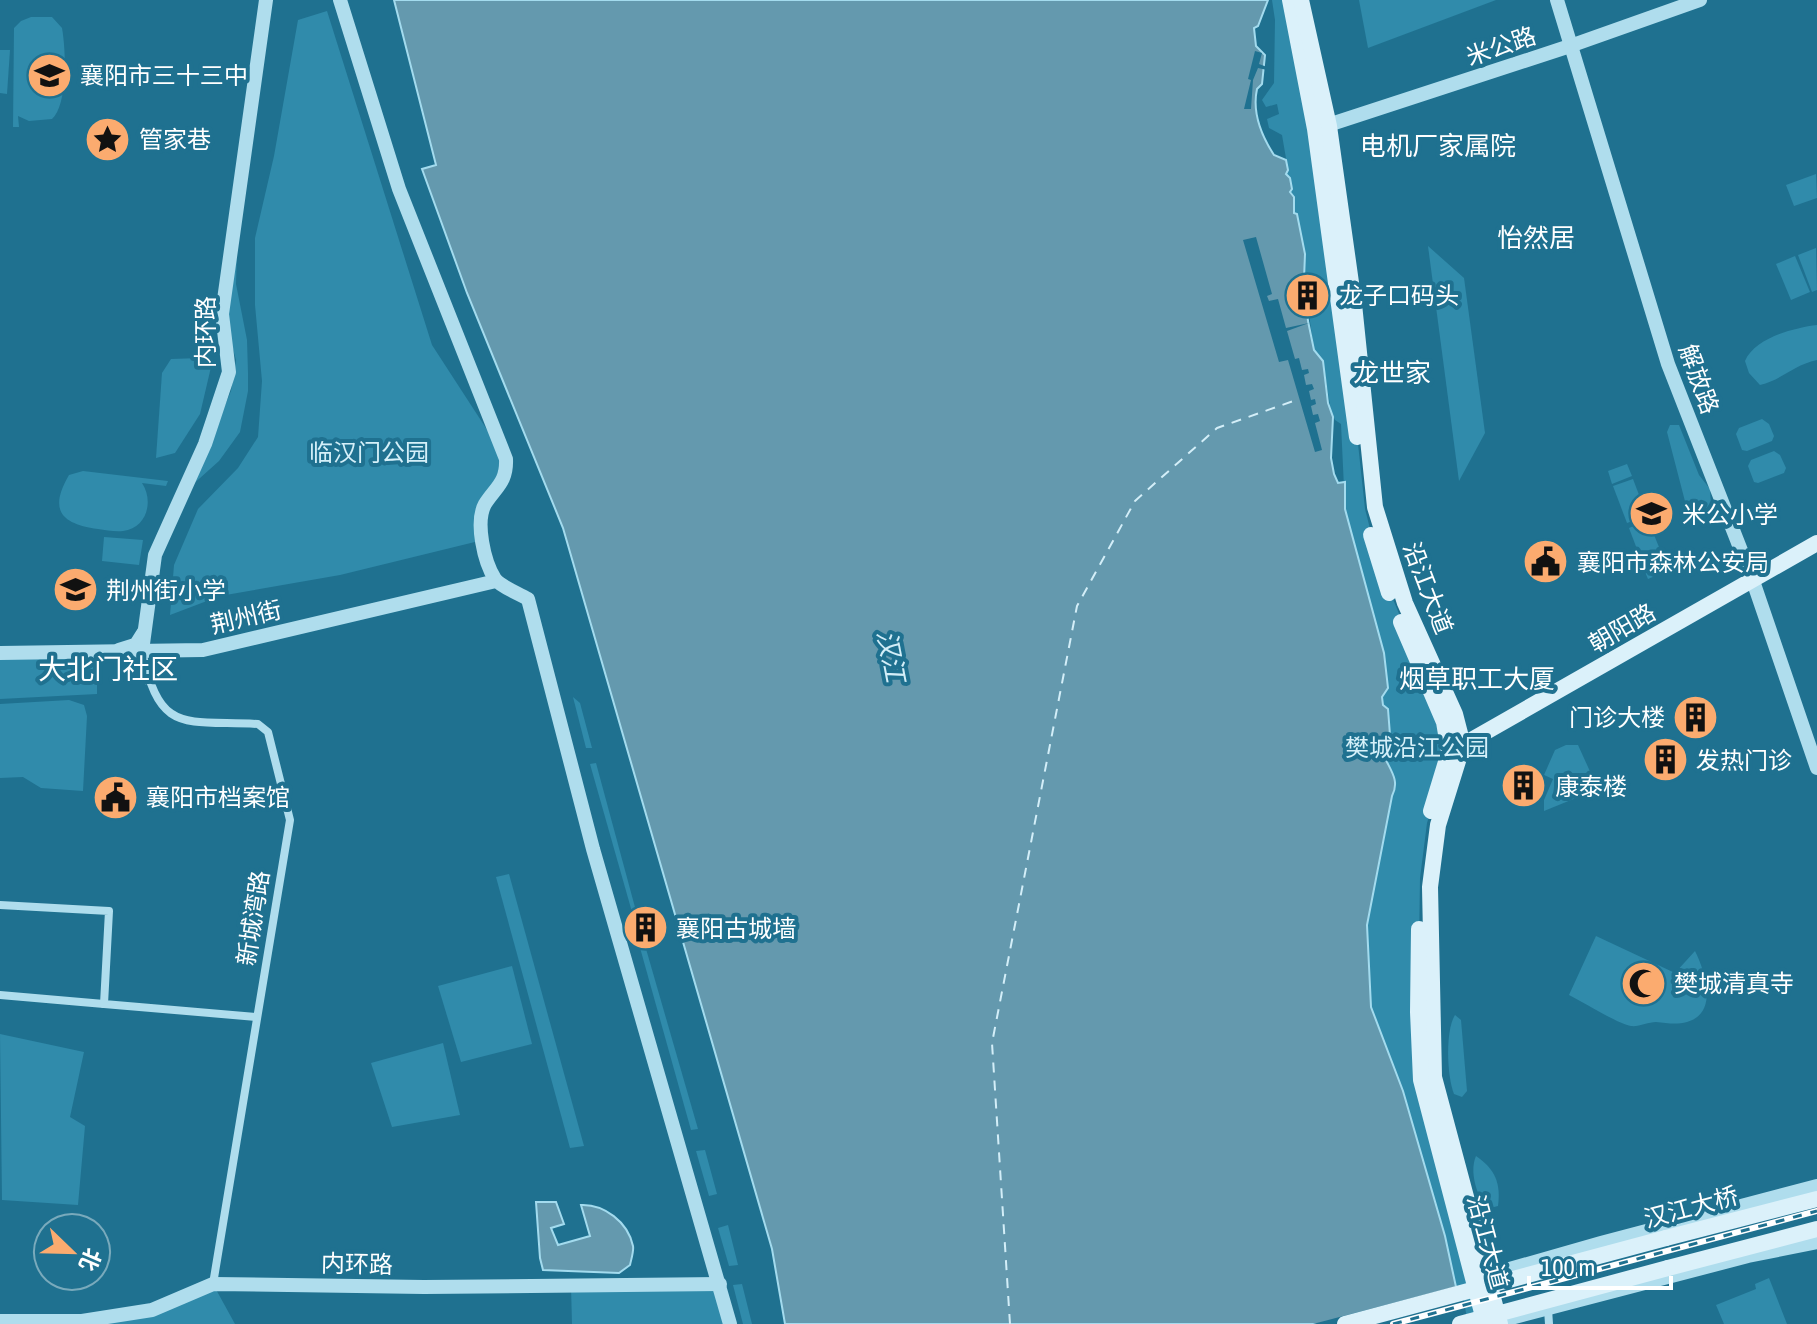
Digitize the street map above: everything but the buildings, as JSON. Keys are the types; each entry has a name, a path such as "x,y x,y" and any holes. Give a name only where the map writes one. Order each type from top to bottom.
{"main road":[{"name":"沿江大道","path":"1290,0 1322,128"},
{"name":"沿江大道","path":"1301,0 1322,128 1365,509 1380,568 1456,749 1427,823 1420,878 1418,1012 1421,1080 1493,1323"},
{"name":"朝阳路","path":"1456,749 1817,543"},
{"name":"汉江大桥","path":"1345,1324 1817,1199"},
{"path":"1460,1324 1817,1229"}],"street":[{"name":"内环路","path":"142,651 155,555 205,444 229,372 222,314 266,0"},
{"path":"340,0 399,189 506,459 506,472 499,487 483,507 486,558 496,581 528,599 593,849 730,1324"},
{"name":"解放路","path":"1557,0 1668,364 1753,581 1817,768"},
{"name":"米公路","path":"1322,128 1700,0"},
{"name":"荆州街","path":"0,653 203,650 496,581"},
{"path":"105,652 134,642 145,624"},
{"name":"新城湾路","path":"142,651 149,685 165,712 182,720 258,724 268,732 290,820 213,1284"},
{"path":"105,652 133,662 149,685"},
{"path":"0,905 109,911 104,1004"},
{"path":"0,995 257,1017"},
{"path":"1480,1277 1817,1186"},
{"path":"1493,1323 1548,1316 1748,1256 1817,1242"},
{"name":"内环路","path":"0,1321 82,1321 152,1310 213,1284 424,1287 720,1284"}],"green space":[{"name":"樊城沿江公园","path":"1272,0 1290,0 1353,397 1365,509 1380,568 1444,722 1449,752 1427,823 1420,878 1418,1012 1485,1324 1464,1324 1445,1236 1403,1091 1371,1007 1367,925 1395,784 1383,753 1390,734 1382,697 1388,688 1345,509 1341,424 1331,412 1323,361 1314,350 1304,279 1305,254 1286,174 1282,135 1269,128 1267,119 1279,114 1277,104 1266,107 1262,100 1274,83 1275,20"},
{"path":"1359,0 1496,0 1368,48"},
{"name":"临汉门公园","path":"327,11 432,345 506,459 483,507 483,540 340,575 220,596 170,615 174,565 198,509 238,468 258,437 262,381 255,305 255,238 274,156 298,20"},
{"path":"31,17 52,17 62,28 65,63 63,90 52,119 29,121 18,116 19,127 13,127 14,28"},
{"path":"0,50 10,50 7,94 0,93"},
{"path":"1816,174 1817,198 1794,206 1786,185"},
{"path":"1428,246 1464,278 1485,433 1459,481"},
{"path":"1816,248 1817,290 1812,292 1798,255"},
{"path":"237,252 236,284 247,340 248,373 248,391 240,432 219,461 190,487 231,391 236,360 226,324"},
{"path":"1795,256 1810,292 1791,300 1776,264"},
{"path":"1817,325 1817,360 1760,385 1749,373 1745,361 1757,346 1786,332"},
{"path":"201,358 211,367 200,414 175,453 156,458 162,373 171,359"},
{"path":"1762,419 1769,424 1774,436 1772,441 1742,450 1736,434 1739,428"},
{"path":"1670,425 1679,425 1699,475 1710,489 1711,506 1702,521 1692,520 1687,509 1667,432"},
{"path":"1774,451 1780,455 1786,468 1784,473 1754,482 1748,466 1751,460"},
{"path":"1627,464 1632,476 1612,484 1608,471"},
{"path":"83,471 168,481 166,486 142,483 148,505 143,519 131,529 110,531 75,524 62,514 59,507 63,487 69,475"},
{"path":"1633,479 1647,516 1627,523 1613,486"},
{"path":"1648,520 1663,557 1643,565 1629,528"},
{"path":"104,537 143,540 139,565 102,561"},
{"path":"1663,559 1667,571 1648,579 1643,567"},
{"path":"97,652 97,694 0,699 0,653"},
{"path":"573,697 580,703 592,748 586,748"},
{"path":"69,700 84,705 87,716 83,791 41,788 23,777 0,778 0,704"},
{"path":"1566,745 1578,745 1598,789 1544,811 1544,800 1553,779 1544,775 1555,750"},
{"path":"596,763 636,911 632,912 590,764"},
{"path":"509,874 584,1146 570,1148 496,877"},
{"path":"642,935 698,1129 691,1130 637,937"},
{"path":"1596,936 1675,973 1695,951 1707,991 1703,1010 1697,1017 1683,1023 1656,1022 1631,1026 1569,995"},
{"path":"512,966 532,1044 461,1062 438,986"},
{"path":"1455,1015 1461,1020 1467,1091 1462,1097 1454,1094 1449,1066 1448,1043"},
{"path":"0,1034 84,1052 70,1117 85,1126 78,1205 2,1200"},
{"path":"443,1043 460,1115 392,1127 371,1063"},
{"path":"705,1150 717,1194 709,1196 696,1151"},
{"path":"1476,1156 1495,1177 1498,1206 1486,1209 1480,1197 1474,1176"},
{"path":"728,1225 738,1265 729,1266 718,1228"},
{"path":"1769,1278 1787,1324 1724,1324 1716,1305 1756,1289 1755,1284"},
{"path":"213,1284 235,1324 0,1324 152,1310"},
{"path":"720,1284 730,1324 572,1324 571,1286"},
{"path":"742,1284 752,1324 743,1324 733,1285"}],"water":[{"name":"汉江","path":"394,0 1268,0 1258,26 1254,28 1256,46 1265,55 1262,84 1257,89 1257,115 1274,155 1286,160 1286,174 1290,178 1294,213 1297,214 1305,254 1308,321 1314,350 1323,361 1328,403 1333,417 1331,458 1334,474 1338,483 1345,482 1345,509 1384,653 1388,688 1382,697 1383,705 1388,709 1390,735 1383,753 1395,784 1367,925 1371,1007 1403,1091 1445,1236 1464,1324 785,1324 772,1249 563,528 467,293 422,169 436,165"},
{"path":"536,1202 556,1202 564,1224 551,1228 558,1245 590,1236 581,1205 590,1205 614,1216 630,1237 633,1248 630,1265 619,1273 543,1270"}],"pier":[{"path":"1255,51 1262,53 1259,64 1267,70 1258,68 1253,80 1251,109 1244,109 1251,80 1248,79"},
{"name":"龙子口码头","path":"1256,237 1272,294 1267,296 1269,301 1278,299 1286,328 1309,323 1287,331 1295,359 1299,358 1302,370 1308,369 1309,373 1304,375 1306,385 1312,384 1314,389 1309,391 1311,400 1315,399 1316,404 1311,406 1313,415 1318,414 1320,421 1315,423 1322,450 1315,452 1288,360 1279,362 1243,240"},
{"path":"1461,1285 1468,1324 1313,1324"}],"ferry route":[{"path":"1010,1324 992,1043 1077,606 1135,501 1217,428 1299,399"}],"railway":[{"path":"1393,1324 1817,1211"}],"place":[{"name":"襄阳市三十三中","path":"49,75"},
{"name":"管家巷","path":"108,139"},
{"name":"龙子口码头","path":"1308,295"},
{"name":"米公小学","path":"1651,514"},
{"name":"襄阳市森林公安局","path":"1546,562"},
{"name":"荆州街小学","path":"75,590"},
{"name":"门诊大楼","path":"1696,717"},
{"name":"发热门诊","path":"1665,760"},
{"name":"康泰楼","path":"1524,786"},
{"name":"襄阳市档案馆","path":"115,797"},
{"name":"襄阳古城墙","path":"645,928"},
{"name":"樊城清真寺","path":"1643,983"}],"district":[{"name":"电机厂家属院","path":"1438,146"},
{"name":"怡然居","path":"1536,238"},
{"name":"龙世家","path":"1392,373"},
{"name":"大北门社区","path":"108,669"},
{"name":"烟草职工大厦","path":"1477,679"}]}
